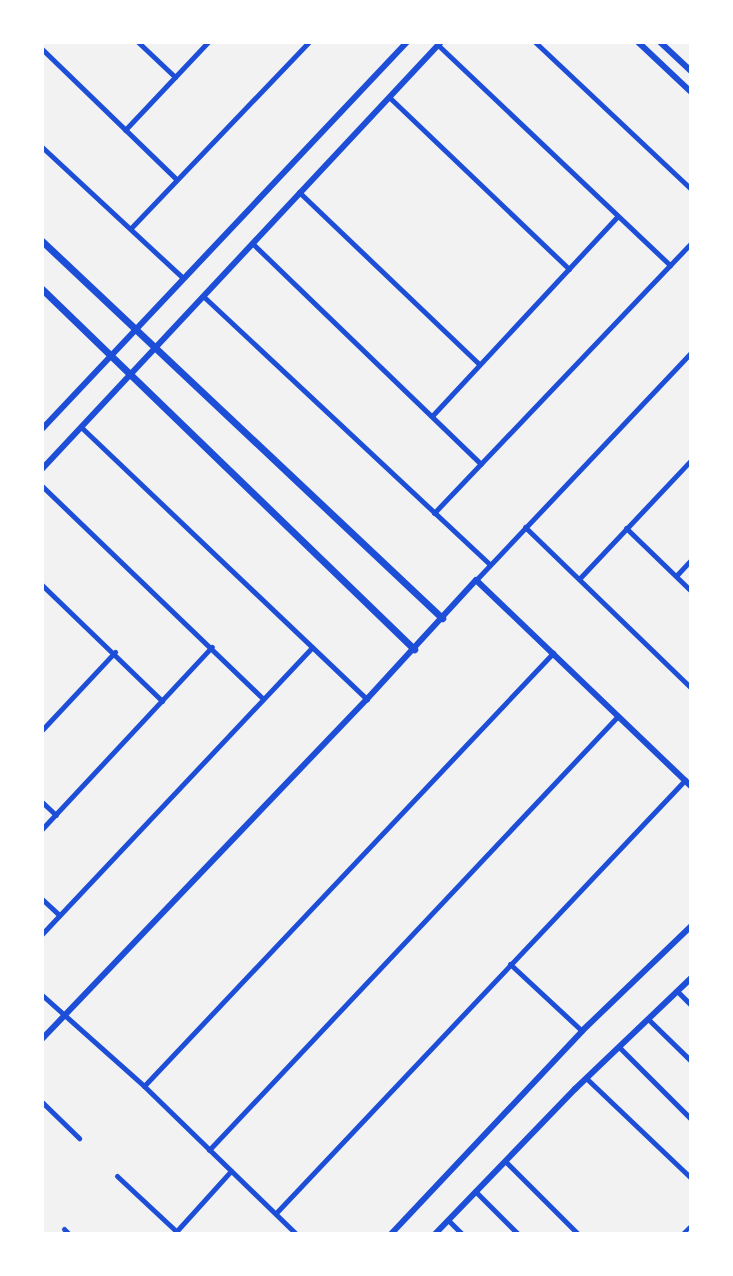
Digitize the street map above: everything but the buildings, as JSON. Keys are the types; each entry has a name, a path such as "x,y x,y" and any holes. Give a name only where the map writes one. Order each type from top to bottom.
{"main road":[{"path":"42,241 442,618"},
{"path":"42,289 129,378 414,649"}],"street":[{"path":"138,42 175,77"},
{"path":"125,130 208,42"},
{"path":"131,228 309,42"},
{"path":"42,429 407,42"},
{"path":"535,42 691,189"},
{"path":"638,42 691,92"},
{"path":"660,42 690,67"},
{"path":"42,469 439,44 670,265"},
{"path":"42,49 176,180"},
{"path":"389,97 569,269"},
{"path":"42,147 183,278"},
{"path":"299,192 479,364"},
{"path":"432,416 617,217"},
{"path":"252,243 481,464"},
{"path":"434,513 691,243"},
{"path":"203,295 490,565"},
{"path":"42,1039 367,699 691,353"},
{"path":"81,427 367,699"},
{"path":"579,579 691,460"},
{"path":"42,486 262,698"},
{"path":"525,527 691,688"},
{"path":"626,528 691,591"},
{"path":"676,576 691,560"},
{"path":"476,580 691,786"},
{"path":"42,585 115,652 162,701"},
{"path":"42,829 212,647"},
{"path":"42,934 312,647"},
{"path":"42,730 115,652"},
{"path":"144,1086 554,652"},
{"path":"209,1150 619,715"},
{"path":"276,1213 685,780"},
{"path":"42,802 56,815"},
{"path":"42,899 59,915"},
{"path":"391,1234 582,1031 691,926"},
{"path":"510,964 582,1031"},
{"path":"435,1234 586,1078 691,978"},
{"path":"677,991 691,1005"},
{"path":"42,995 144,1086 296,1234"},
{"path":"648,1019 691,1061"},
{"path":"619,1047 691,1119"},
{"path":"586,1078 691,1178"},
{"path":"42,1102 79,1138"},
{"path":"505,1161 578,1234"},
{"path":"117,1176 175,1233 231,1171"},
{"path":"475,1191 518,1234"},
{"path":"448,1220 462,1234"},
{"path":"683,1234 691,1226"}]}
